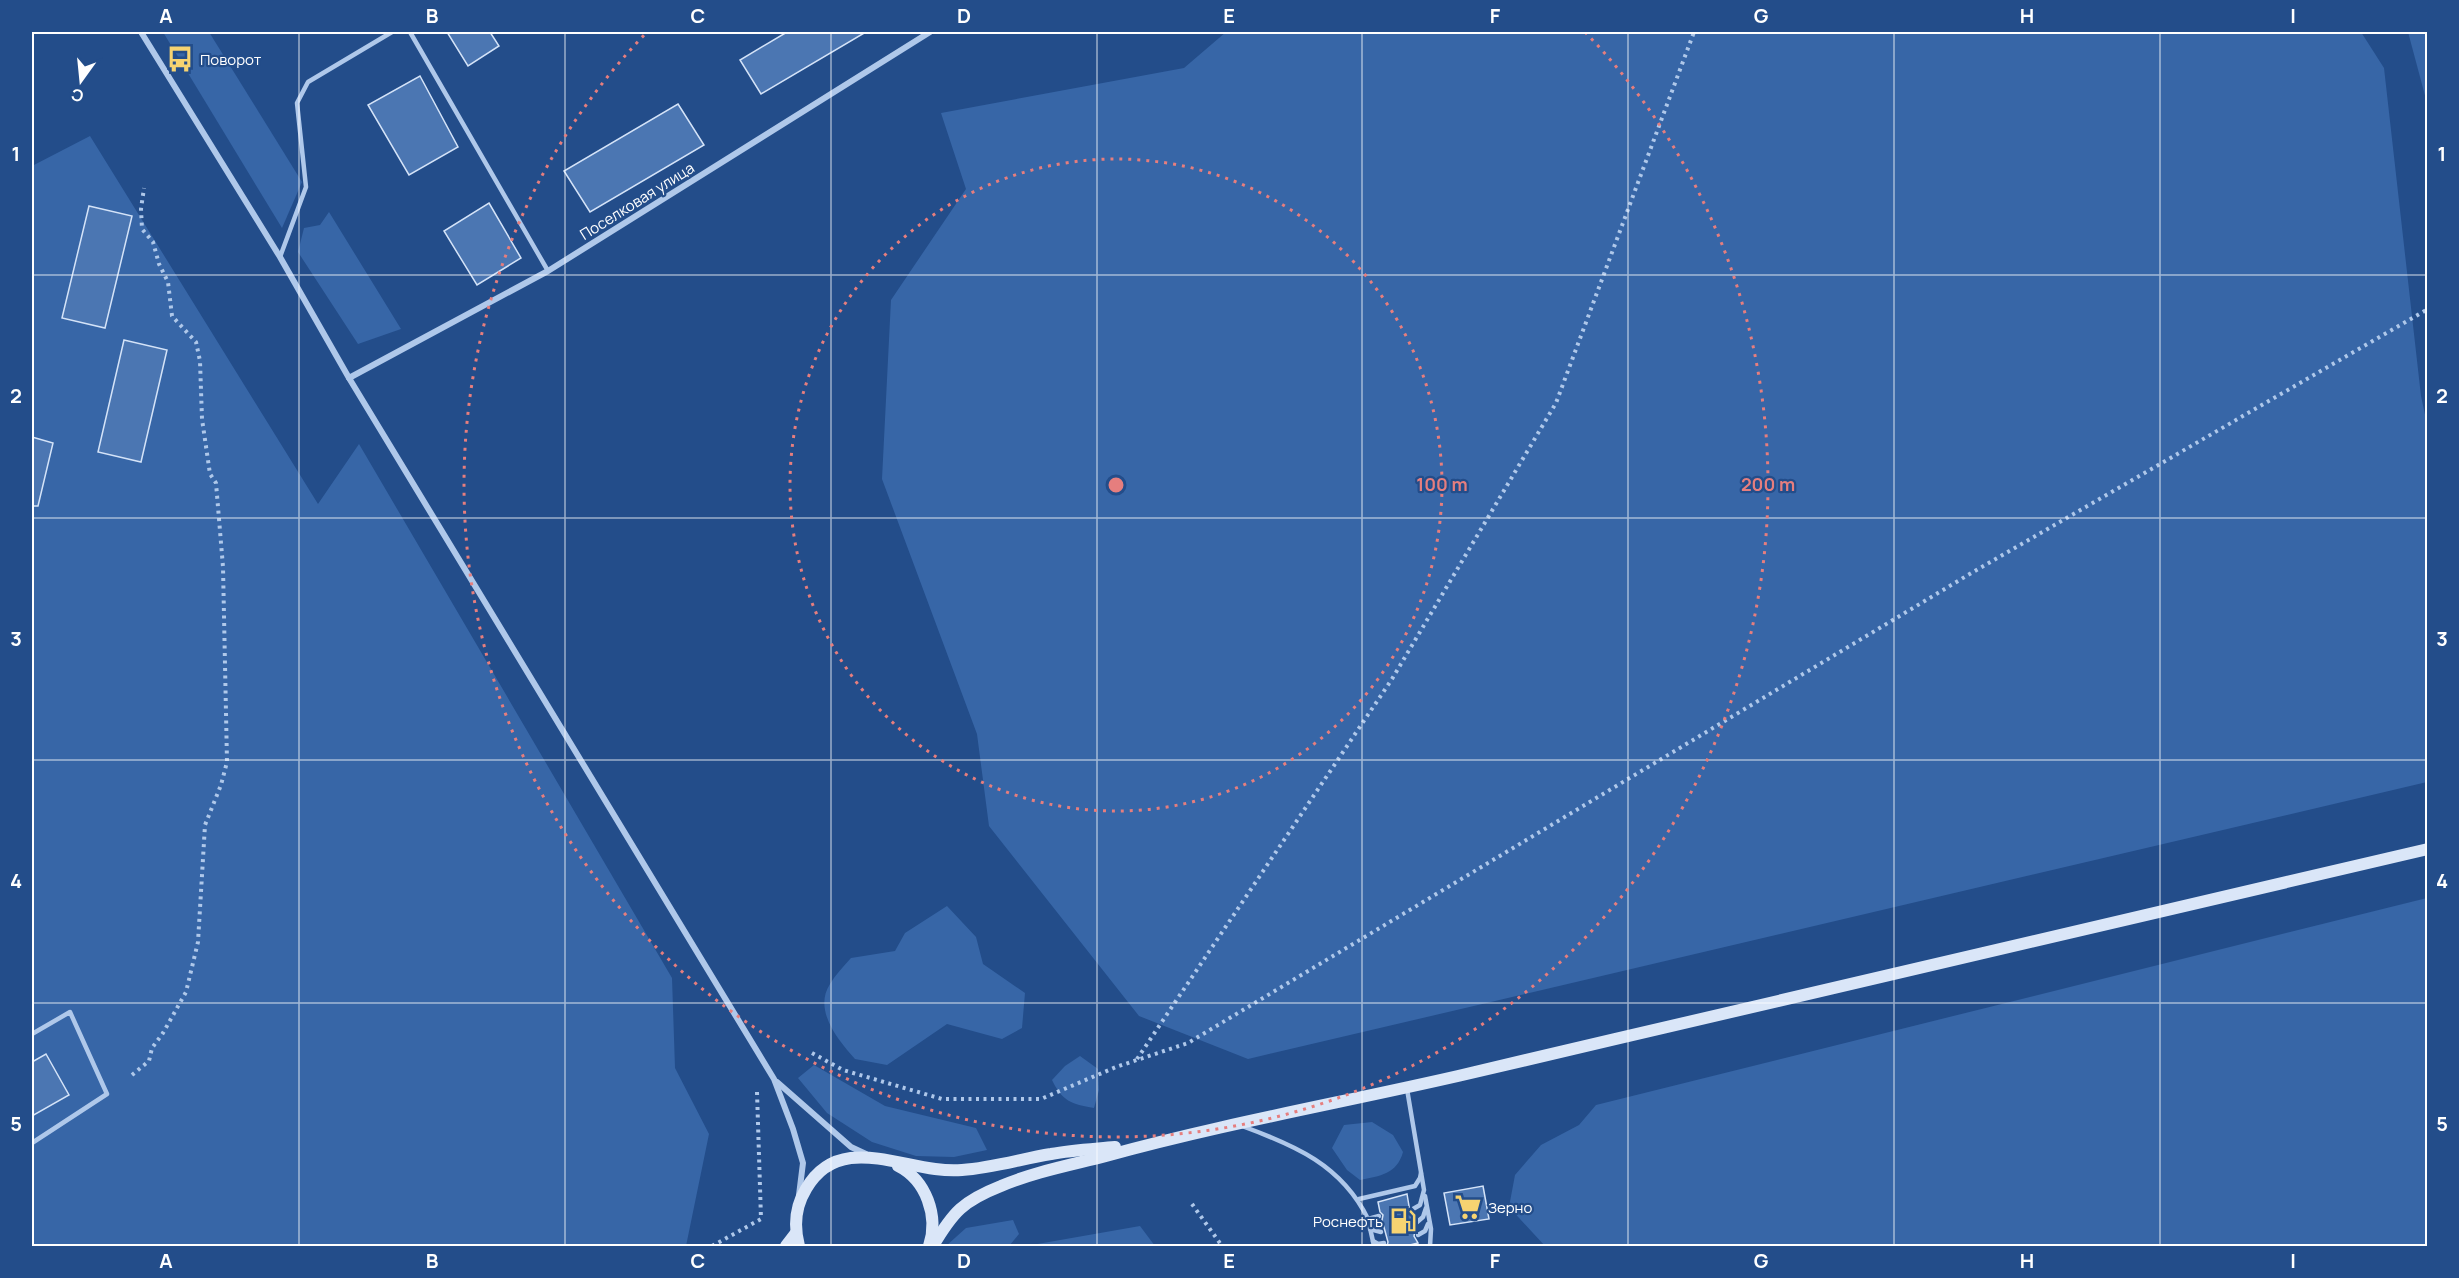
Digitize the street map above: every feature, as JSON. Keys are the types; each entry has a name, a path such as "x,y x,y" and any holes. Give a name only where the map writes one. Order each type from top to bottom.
{"main road":[{"path":"931,1246 948,1219 961,1206 982,1194 1005,1184 1149,1144 1233,1123 1407,1087 2427,849"},
{"path":"800,1246 796,1233 797,1210 807,1187 824,1170 835,1163 858,1157 883,1159 921,1168 960,1171 1053,1153 1149,1144"},
{"path":"883,1159 903,1168 923,1190 933,1218 931,1246"},
{"path":"786,1246 796,1233"}],"street":[{"path":"141,32 280,257 349,378 774,1079 793,1129 802,1163 797,1210"},
{"name":"Поселковая улица","path":"349,378 548,271 927,32"},
{"path":"774,1079 852,1147 883,1159"}],"lane":[{"path":"280,257 306,187 297,103 308,82 392,32"},
{"path":"410,32 548,271"},
{"path":"32,1034 70,1012 107,1094 32,1143"},
{"path":"1407,1087 1427,1205 1430,1246"},
{"path":"1233,1123 1287,1142 1309,1154 1359,1199 1368,1219 1374,1244 1384,1243"},
{"path":"1359,1199 1415,1186 1421,1172"},
{"path":"1413,1209 1420,1205 1424,1190"},
{"path":"1416,1223 1423,1217 1427,1205"},
{"path":"1368,1219 1379,1216"},
{"path":"1418,1235 1425,1231 1429,1219"},
{"path":"1370,1229 1382,1232"}],"path":[{"path":"1136,1060 1392,679 1556,403 1694,32"},
{"path":"132,1075 148,1061 152,1047 163,1033 186,992 198,942 205,825 221,785 227,762 223,567 216,483 210,474 202,419 200,361 196,342 171,316 168,282 159,264 153,242 142,229 141,209 144,188"},
{"path":"812,1053 843,1071 942,1099 1041,1099 1136,1060 1188,1042 1968,575 2427,309"},
{"path":"712,1246 761,1219 757,1092"},
{"path":"1192,1204 1221,1246"}],"shaded area":[{"path":"163,32 209,32 302,182 282,228"},
{"path":"1226,32 2361,32 2384,68 2421,396 2427,424 2427,782 1248,1059 1139,1016 989,826 977,734 882,479 891,300 966,189 941,113 1184,68"},
{"path":"2408,32 2427,32 2427,103"},
{"path":"90,136 318,504 359,444 672,978 675,1068 709,1134 686,1246 32,1246 32,166"},
{"path":"329,212 401,329 358,344 298,252 304,228 320,225"},
{"path":"2427,898 2427,1246 1545,1246 1509,1207 1515,1175 1541,1145 1579,1125 1596,1105"},
{"path":"947,906 976,937 983,964 1025,993 1022,1028 1002,1039 947,1024 887,1065 855,1059 835,1034 826,1014 825,994 830,984 851,958 895,951 905,933"},
{"path":"1080,1056 1098,1069 1099,1090 1094,1108 1068,1100 1060,1093 1052,1080 1065,1066"},
{"path":"814,1065 885,1106 976,1128 987,1150 954,1157 916,1156 872,1142 827,1113 798,1078"},
{"path":"1372,1122 1393,1135 1403,1152 1397,1165 1387,1173 1360,1180 1347,1170 1332,1148 1344,1125"},
{"path":"1013,1220 1019,1234 1009,1246 946,1246 966,1228"},
{"path":"1140,1226 1155,1246 1026,1246"}],"building":[{"path":"447,32 490,32 499,46 468,66"},
{"path":"787,32 866,32 761,94 740,60"},
{"path":"420,76 458,147 409,175 368,105"},
{"path":"678,104 704,145 590,212 564,171"},
{"path":"489,203 521,258 477,285 444,231"},
{"path":"89,206 132,216 105,328 62,318"},
{"path":"124,340 167,350 141,462 98,452"},
{"path":"32,437 53,443 38,506 32,506"},
{"path":"46,1054 69,1095 32,1116 32,1062"},
{"path":"1483,1186 1489,1219 1450,1225 1444,1193"},
{"path":"1407,1194 1415,1231 1414,1236 1418,1243 1406,1246 1387,1246 1383,1215 1378,1202"}],"place":[{"name":"Поворот","path":"180,59"},
{"name":"Зерно","path":"1468,1207"},
{"name":"Роснефть","path":"1403,1221"}]}
